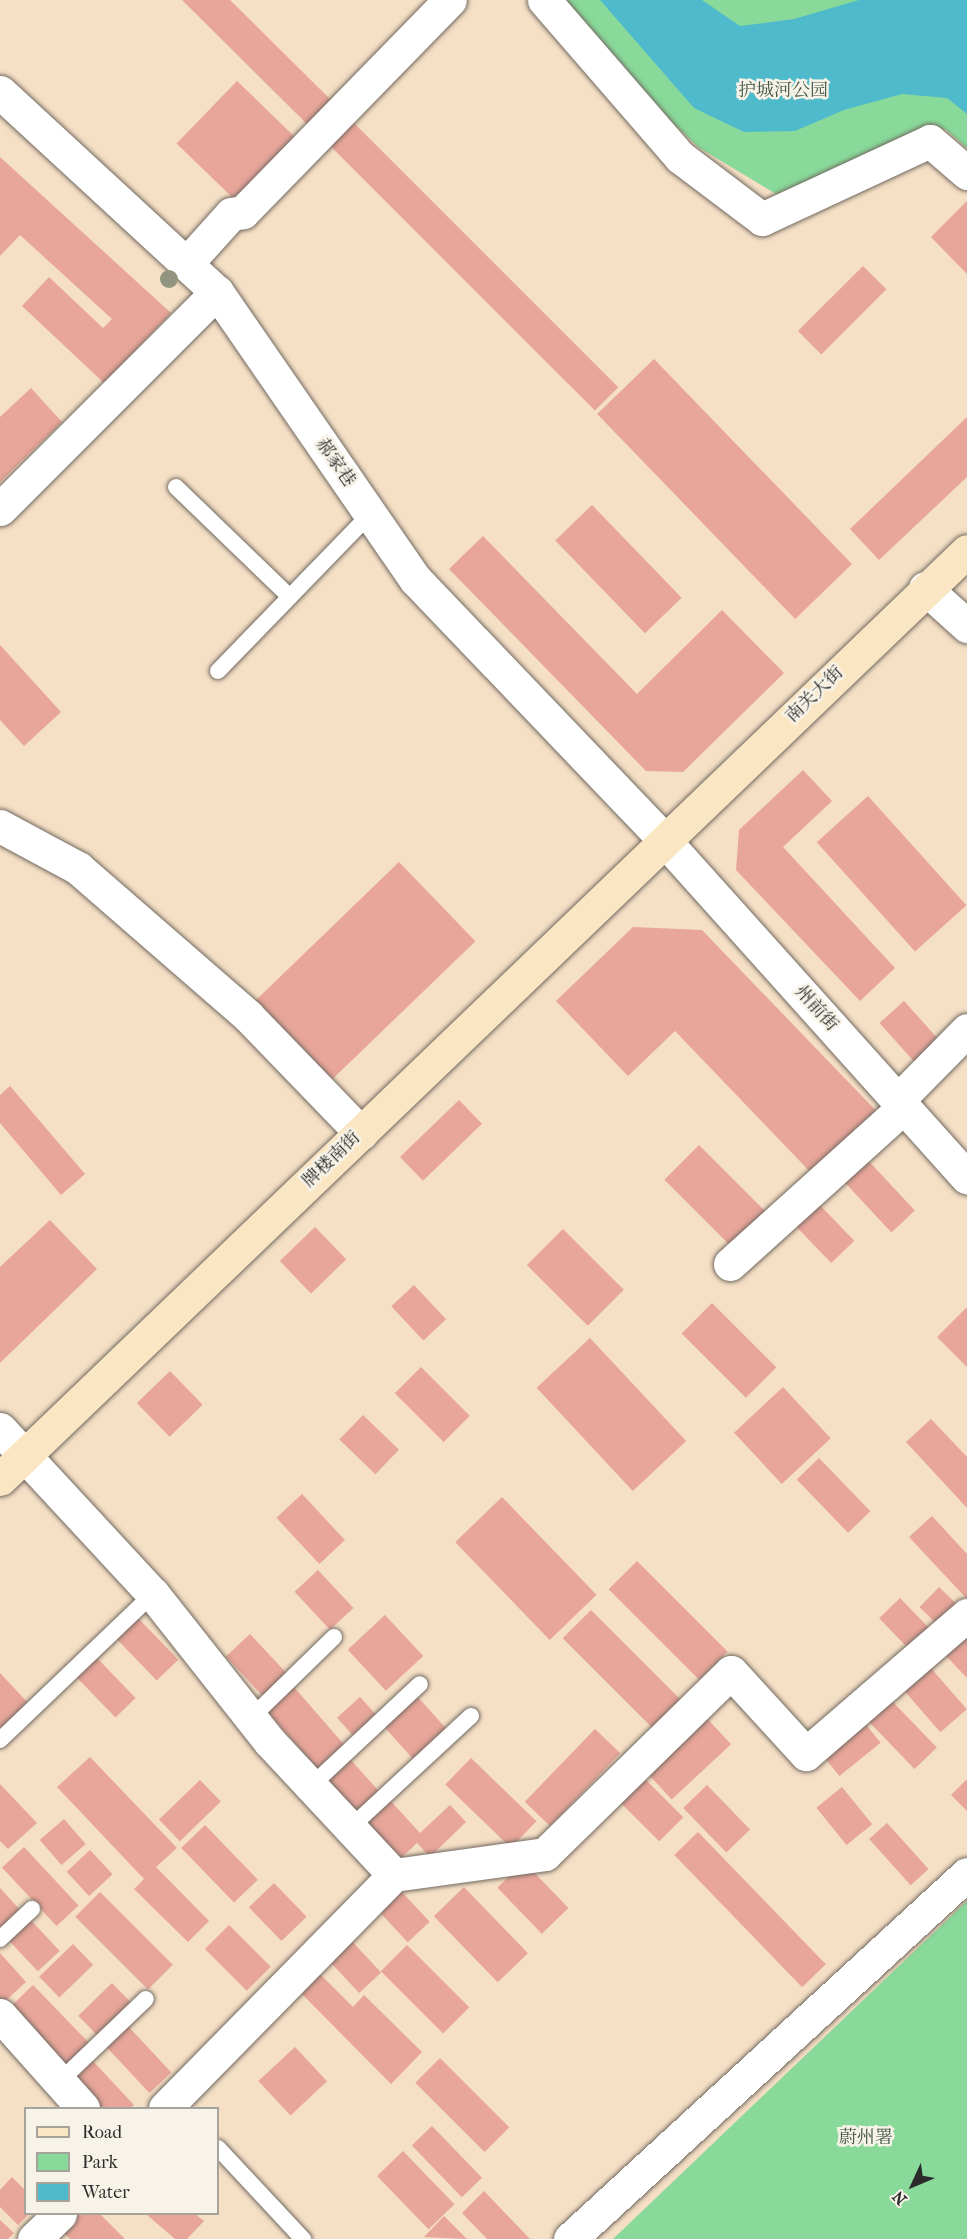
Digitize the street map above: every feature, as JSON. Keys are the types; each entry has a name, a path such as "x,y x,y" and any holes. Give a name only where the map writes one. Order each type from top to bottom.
{"main road":[{"name":"南关大街","path":"665,842 926,588 967,551"},
{"name":"牌楼南街","path":"0,1479 665,842"}],"street":[{"path":"186,264 231,214 243,212 450,0"},
{"path":"544,0 680,157 762,219 930,141 967,173"},
{"name":"郝家巷","path":"0,93 217,292 416,579 665,842"},
{"path":"0,509 217,292"},
{"path":"926,588 967,626"},
{"path":"0,826 78,868 248,1016 361,1133"},
{"name":"州前街","path":"665,842 967,1177"},
{"path":"730,1264 901,1103 967,1030"},
{"path":"0,1429 26,1454 153,1594 251,1718 394,1875"},
{"path":"172,2106 394,1875 545,1854 731,1672 806,1754 967,1615"},
{"path":"570,2239 967,1874"},
{"path":"0,2015 81,2107"},
{"path":"34,2239 59,2215"}],"lane":[{"path":"176,487 290,597"},
{"path":"219,671 370,514"},
{"path":"0,1740 153,1594"},
{"path":"251,1718 334,1637"},
{"path":"311,1786 420,1684"},
{"path":"350,1828 471,1716"},
{"path":"0,1940 32,1909"},
{"path":"59,2082 146,1999"},
{"path":"219,2149 303,2239"}],"green space":[{"name":"护城河公园","path":"559,0 967,0 967,148 945,129 776,194 698,147 638,89"},
{"name":"蔚州署","path":"967,1901 967,2239 613,2239"}],"water":[{"name":"护城河公园","path":"600,0 702,0 740,26 794,19 859,0 967,0 967,114 947,98 902,94 844,110 795,131 744,132 694,108"}],"building":[{"path":"182,0 230,0 334,103 310,127"},
{"path":"237,81 299,141 238,203 177,144"},
{"path":"346,115 618,387 595,411 323,138"},
{"path":"0,157 171,313 104,383 22,306 49,277 103,328 112,319 20,235 0,256"},
{"path":"967,201 967,274 931,237"},
{"path":"863,266 886,289 821,354 798,331"},
{"path":"654,359 852,564 795,619 597,414"},
{"path":"31,388 62,422 0,482 0,417"},
{"path":"967,417 967,477 879,560 850,529"},
{"path":"592,505 682,598 645,633 555,540"},
{"path":"483,536 637,694 722,610 784,673 683,772 646,771 449,569"},
{"path":"0,645 61,712 24,746 0,720"},
{"path":"803,770 832,801 783,847 895,968 860,1001 736,870 739,830"},
{"path":"868,796 966,905 915,951 817,842"},
{"path":"399,862 475,941 332,1079 256,1000"},
{"path":"633,927 702,930 883,1118 818,1180 675,1031 628,1076 556,1001"},
{"path":"904,1001 939,1040 914,1062 879,1023"},
{"path":"10,1086 85,1174 61,1195 0,1123 0,1095"},
{"path":"459,1100 482,1124 423,1181 400,1157"},
{"path":"699,1145 765,1211 730,1245 664,1180"},
{"path":"863,1155 915,1211 891,1232 840,1177"},
{"path":"814,1199 854,1241 831,1263 791,1221"},
{"path":"50,1220 97,1269 0,1363 0,1267"},
{"path":"315,1227 346,1259 311,1293 280,1261"},
{"path":"563,1229 624,1290 588,1326 527,1265"},
{"path":"414,1285 446,1319 423,1341 391,1306"},
{"path":"712,1303 776,1367 746,1398 682,1333"},
{"path":"967,1307 967,1367 937,1337"},
{"path":"590,1338 686,1441 633,1491 537,1388"},
{"path":"421,1367 470,1416 444,1442 395,1393"},
{"path":"170,1371 203,1405 170,1437 137,1403"},
{"path":"783,1387 831,1438 782,1484 734,1433"},
{"path":"363,1415 399,1450 375,1474 339,1439"},
{"path":"931,1419 967,1457 967,1508 906,1442"},
{"path":"819,1458 870,1511 848,1533 797,1480"},
{"path":"302,1494 345,1540 319,1564 276,1518"},
{"path":"502,1497 596,1595 550,1640 455,1542"},
{"path":"932,1516 967,1554 967,1599 909,1537"},
{"path":"637,1561 728,1652 699,1680 609,1589"},
{"path":"318,1570 353,1608 330,1630 295,1592"},
{"path":"939,1587 960,1607 940,1627 920,1607"},
{"path":"900,1598 934,1633 913,1653 879,1618"},
{"path":"591,1610 682,1701 653,1729 563,1638"},
{"path":"385,1615 423,1656 386,1691 348,1650"},
{"path":"138,1618 178,1660 157,1681 116,1639"},
{"path":"250,1634 287,1673 263,1696 226,1657"},
{"path":"967,1636 967,1678 946,1656"},
{"path":"96,1657 136,1698 115,1717 76,1676"},
{"path":"930,1667 967,1709 940,1732 904,1690"},
{"path":"0,1673 29,1704 0,1731"},
{"path":"293,1686 344,1745 317,1768 266,1710"},
{"path":"416,1695 447,1729 413,1759 383,1725"},
{"path":"360,1697 379,1718 356,1739 337,1718"},
{"path":"891,1700 937,1747 915,1769 869,1722"},
{"path":"701,1712 731,1744 672,1799 642,1767"},
{"path":"863,1721 881,1743 839,1776 822,1754"},
{"path":"595,1729 620,1753 550,1826 525,1802"},
{"path":"90,1757 177,1848 156,1867 209,1921 188,1942 134,1889 144,1879 57,1787"},
{"path":"471,1758 536,1821 511,1848 445,1785"},
{"path":"350,1759 379,1791 354,1814 325,1782"},
{"path":"638,1772 683,1817 659,1841 614,1796"},
{"path":"967,1779 967,1811 951,1795"},
{"path":"200,1780 221,1802 180,1841 159,1820"},
{"path":"0,1784 37,1823 8,1849 0,1841"},
{"path":"707,1785 750,1830 726,1853 683,1808"},
{"path":"842,1787 872,1824 847,1845 816,1808"},
{"path":"388,1798 420,1833 450,1805 466,1822 430,1857 417,1843 400,1859 364,1821"},
{"path":"64,1819 86,1844 61,1865 40,1840"},
{"path":"887,1823 928,1869 911,1885 869,1839"},
{"path":"205,1825 258,1880 234,1903 181,1848"},
{"path":"698,1832 826,1964 802,1987 674,1855"},
{"path":"24,1847 79,1906 57,1926 2,1867"},
{"path":"90,1850 113,1874 89,1896 67,1872"},
{"path":"524,1862 568,1908 542,1934 497,1888"},
{"path":"274,1883 307,1917 281,1941 249,1907"},
{"path":"464,1887 528,1953 498,1982 434,1916"},
{"path":"0,1888 21,1911 0,1930"},
{"path":"401,1891 430,1922 408,1942 379,1911"},
{"path":"100,1892 173,1965 148,1990 75,1917"},
{"path":"29,1918 60,1951 38,1971 7,1938"},
{"path":"229,1925 271,1967 247,1991 205,1949"},
{"path":"347,1936 381,1973 359,1993 325,1956"},
{"path":"73,1944 93,1965 59,1998 39,1977"},
{"path":"407,1945 469,2007 443,2033 381,1971"},
{"path":"0,1953 26,1982 3,2003 0,1999"},
{"path":"315,1969 353,2007 364,1995 422,2052 391,2084 296,1988"},
{"path":"112,1983 132,2004 98,2037 78,2016"},
{"path":"33,1985 89,2043 63,2069 6,2011"},
{"path":"127,2025 171,2073 149,2093 105,2045"},
{"path":"295,2047 327,2081 290,2115 258,2081"},
{"path":"440,2058 509,2127 485,2152 415,2083"},
{"path":"91,2059 134,2105 131,2107 93,2107 67,2080"},
{"path":"432,2126 482,2178 462,2197 412,2145"},
{"path":"403,2151 454,2204 429,2229 377,2176"},
{"path":"12,2177 24,2189 24,2215 28,2215 18,2225 0,2207 0,2190"},
{"path":"484,2191 530,2239 487,2239 462,2213"},
{"path":"68,2215 101,2215 125,2239 70,2239 57,2226"},
{"path":"147,2215 196,2215 204,2221 187,2239 175,2239"},
{"path":"444,2216 467,2239 424,2237"},
{"path":"0,2220 14,2233 8,2239 0,2239"}]}
